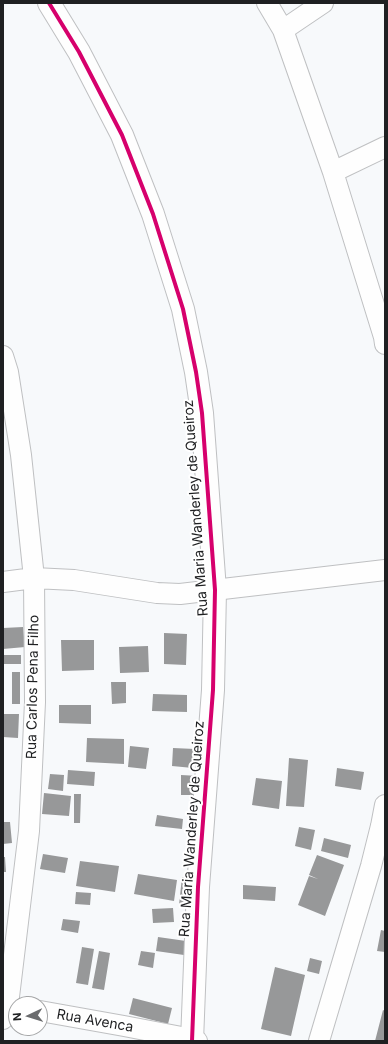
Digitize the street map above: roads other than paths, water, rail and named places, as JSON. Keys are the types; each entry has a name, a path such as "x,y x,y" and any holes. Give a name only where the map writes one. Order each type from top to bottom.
{"street":[{"name":"Rua Maria Wanderley de Queiroz","path":"49,3 78,52 122,135 153,214 183,309 196,372 202,413 215,590 213,690 198,887 194,1040"},
{"path":"267,3 283,30 333,172 385,344"},
{"path":"283,30 323,3"},
{"path":"333,172 385,147"},
{"name":"Rua Carlos Pena Filho","path":"3,356 8,372 21,455 34,578 35,702 29,831 7,1008"},
{"path":"3,582 34,578 74,580 157,594 180,594 385,570"},
{"path":"319,1041 371,866 385,805"},
{"name":"Rua Avenca","path":"48,1013 194,1040"}]}
